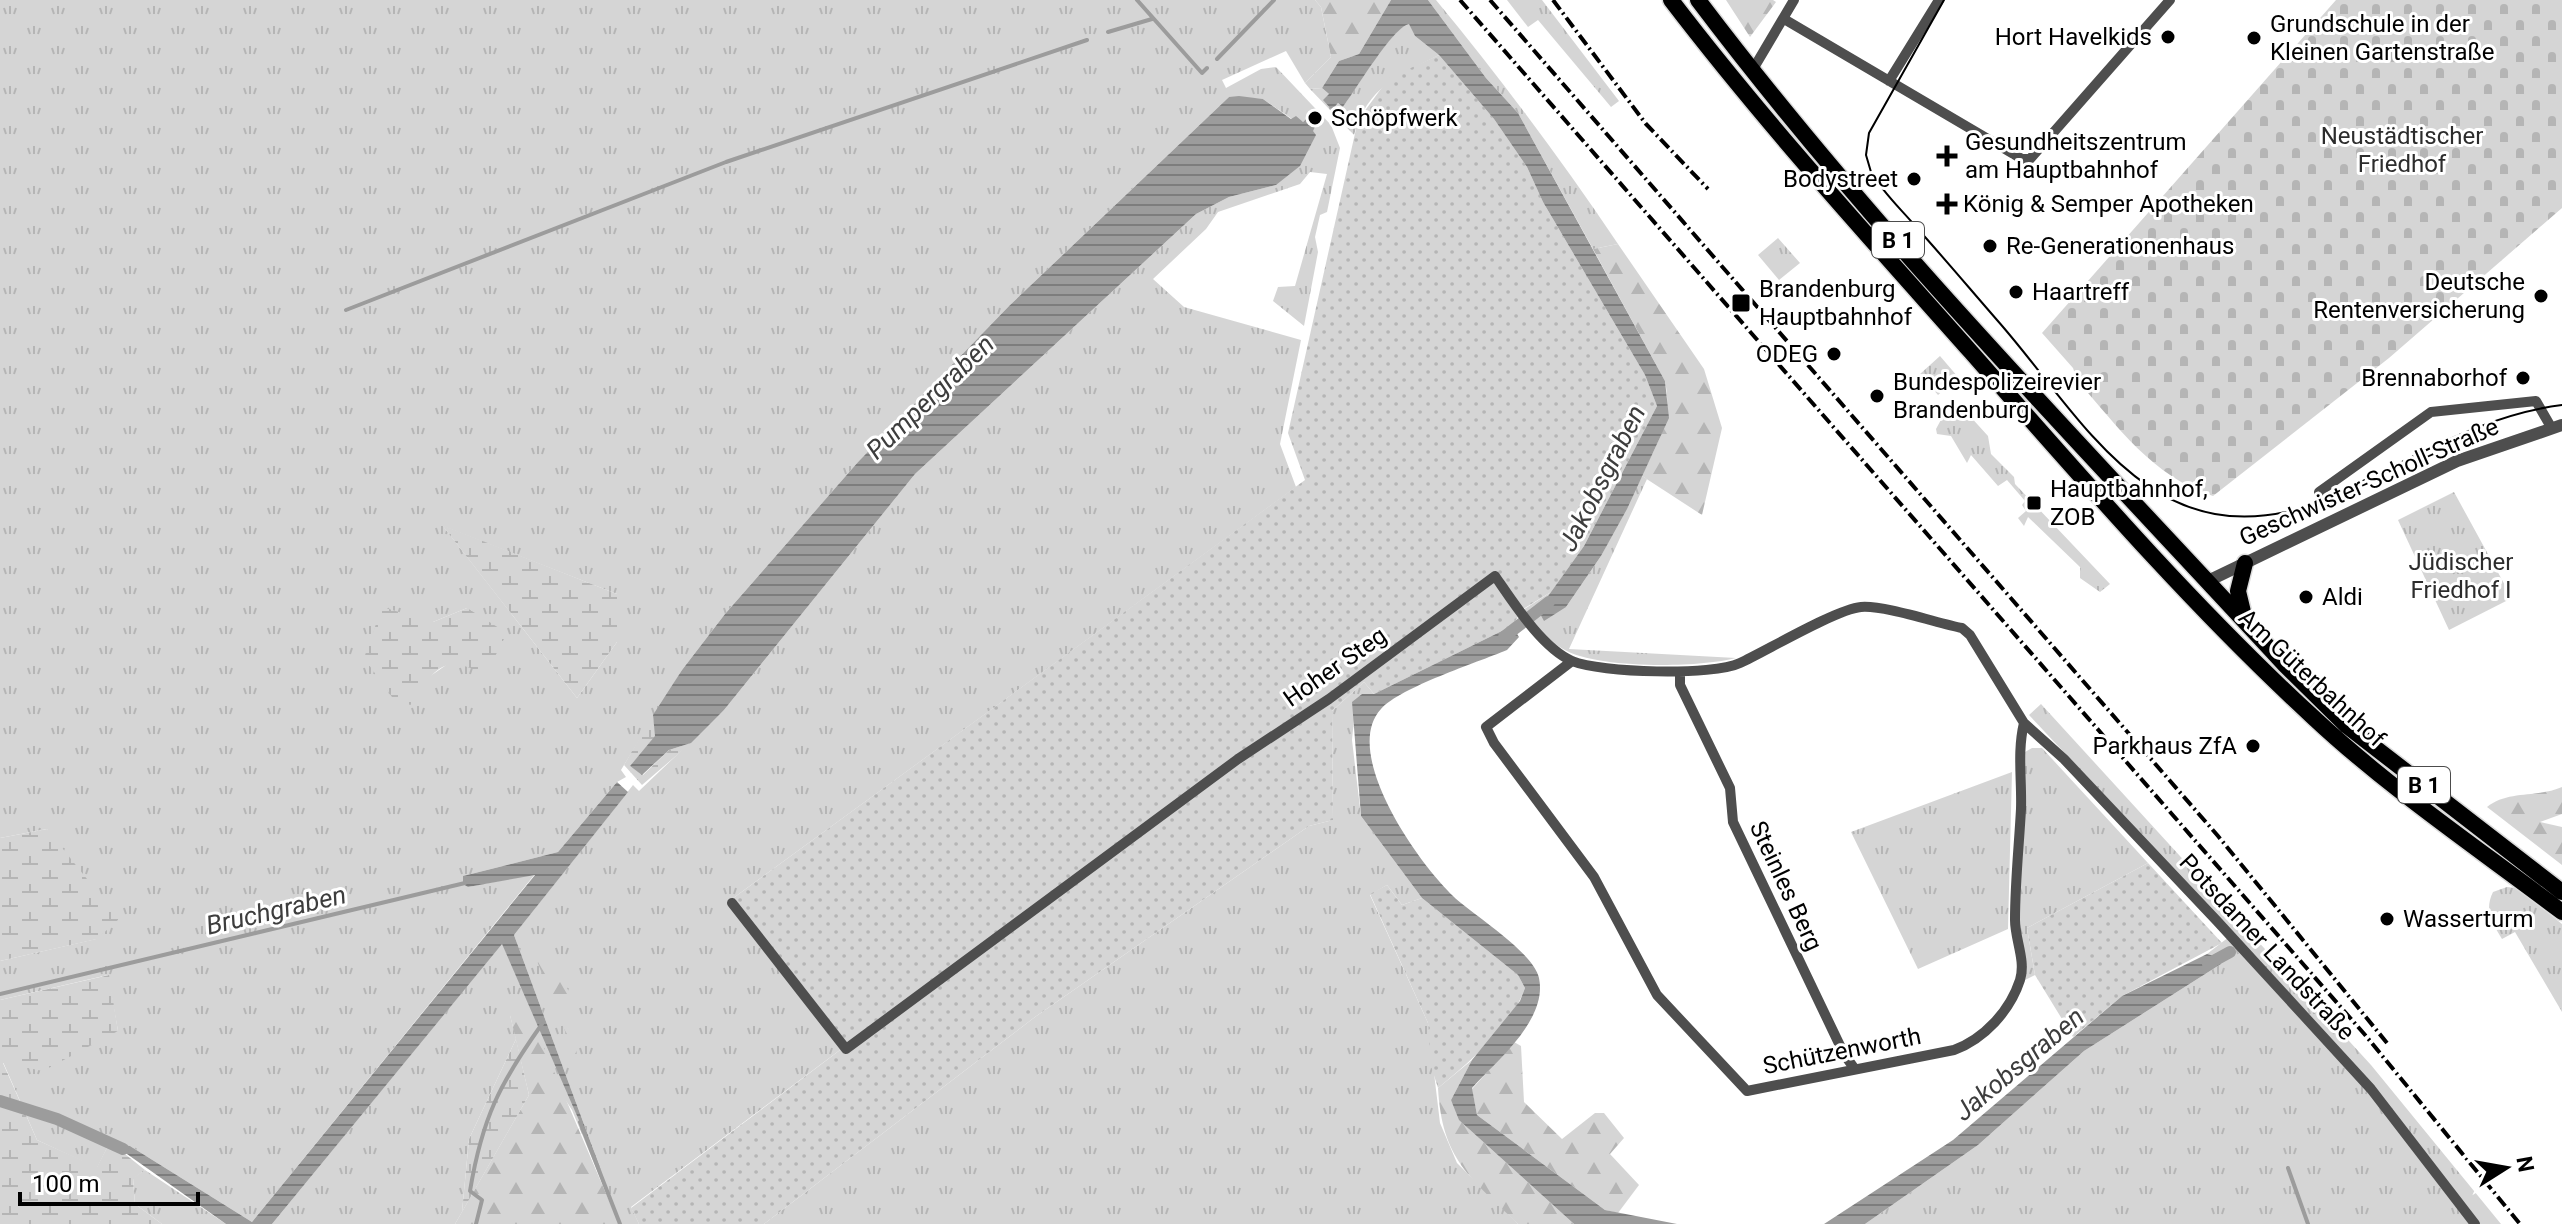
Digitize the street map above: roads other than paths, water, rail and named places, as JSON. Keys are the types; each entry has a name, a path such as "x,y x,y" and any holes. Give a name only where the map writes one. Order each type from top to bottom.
{"main road":[{"name":"B 1","path":"1671,0 1737,86 2048,440 2187,591"},
{"name":"B 1","path":"1698,0 1752,71 1939,287 2208,581"},
{"path":"1737,86 1752,71"},
{"path":"2245,563 2239,581 2239,602 2253,631"},
{"path":"2187,591 2208,581"},
{"name":"Am Güterbahnhof","path":"2208,581 2347,726 2497,852 2562,912"},
{"name":"Am Güterbahnhof","path":"2187,591 2315,719 2497,852 2562,892"}],"street":[{"path":"1752,71 1794,0"},
{"path":"1889,81 1939,0"},
{"path":"1784,19 2022,159 2030,159 2170,0"},
{"name":"Geschwister-Scholl-Straße","path":"2208,581 2457,461 2557,426 2536,401 2431,412 2319,492"},
{"name":"Hoher Steg","path":"732,903 846,1049 1238,759 1329,699 1495,576 1535,630 1572,661"},
{"name":"Potsdamer Landstraße","path":"1680,672 1718,671 1736,665 1811,628 1865,607 1962,628 1984,654 2014,711 2024,723 2064,759 2174,874 2371,1089 2475,1224"},
{"path":"1572,661 1680,672"},
{"name":"Schützenworth","path":"1572,661 1486,727 1494,743 1594,877 1650,984 1747,1091 1970,1044 2000,1015 2014,994 2022,970 2015,923 2021,806 2019,744 2024,723"},
{"name":"Steinles Berg","path":"1680,672 1680,685 1730,788 1733,822 1844,1054 1854,1068"}],"water":[{"path":"1391,0 1428,0 1486,78 1518,113 1665,381 1669,418 1627,509 1601,556 1566,607 1544,621 1538,610 1584,546 1657,406 1645,375 1543,202 1527,167 1494,119 1439,55 1415,36 1409,24 1384,47 1343,107 1338,103 1332,110 1323,100 1329,94 1322,88 1339,61 1359,54"},
{"name":"Pumpergraben","path":"1229,97 1263,99 1291,119 1296,116 1303,122 1306,119 1315,127 1313,131 1316,135 1300,166 1276,185 1229,197 1196,214 915,474 724,710 691,743 669,750 642,775 630,766 655,736 653,715 682,670 725,614 858,462 1009,306"},
{"path":"1512,626 1519,637 1507,650 1421,684 1381,709 1371,729 1371,754 1378,782 1408,840 1445,888 1517,948 1539,978 1540,994 1528,1024 1472,1088 1477,1115 1605,1210 1677,1224 1574,1224 1459,1120 1451,1100 1472,1060 1520,1001 1525,988 1518,975 1422,898 1361,816 1352,702 1362,694 1374,694"},
{"path":"617,782 628,792 514,935 602,1173 502,944 272,1224 226,1224 110,1142 130,1146 252,1222 535,875 468,887 463,884 463,876 558,852"},
{"path":"2207,954 2222,958 2221,964 2084,1051 1978,1145 1865,1224 1824,1224 1953,1140 2122,996"}],"waterway":[{"path":"1137,0 1202,73 1207,68"},
{"path":"1217,59 1274,0"},
{"path":"1108,32 1152,19"},
{"path":"346,310 726,162 1087,40"},
{"name":"Jakobsgraben","path":"1504,637 1549,602"},
{"name":"Bruchgraben","path":"0,994 465,883"},
{"name":"Jakobsgraben","path":"2208,964 2230,952"},
{"path":"476,1224 482,1200 470,1191 480,1142 504,1084 542,1024"},
{"path":"0,1101 57,1119 123,1149"},
{"path":"580,1122 620,1224"},
{"path":"2288,1168 2308,1224"}],"tram line":[{"path":"1944,0 1869,133 1866,155 1871,172 2089,432 2122,466 2158,492 2199,510 2245,517 2298,509 2324,500 2485,425 2510,416 2562,405"}],"railway":[{"path":"1460,0 2366,1036 2520,1224"},
{"path":"1490,0 2218,836 2387,1043"},
{"path":"1553,0 1646,124 1708,189"}],"place":[{"name":"Hort Havelkids","path":"2168,37"},
{"name":"Grundschule in der Kleinen Gartenstraße","path":"2254,38"},
{"name":"Schöpfwerk","path":"1315,118"},
{"name":"Gesundheitszentrum am Hauptbahnhof","path":"1947,156"},
{"name":"Bodystreet","path":"1914,179"},
{"name":"König & Semper Apotheken","path":"1947,204"},
{"name":"Re-Generationenhaus","path":"1990,246"},
{"name":"Haartreff","path":"2016,292"},
{"name":"Deutsche Rentenversicherung","path":"2541,296"},
{"name":"Brandenburg Hauptbahnhof","path":"1741,303"},
{"name":"ODEG","path":"1834,354"},
{"name":"Brennaborhof","path":"2523,378"},
{"name":"Bundespolizeirevier Brandenburg","path":"1877,396"},
{"name":"Hauptbahnhof, ZOB","path":"2034,503"},
{"name":"Aldi","path":"2306,597"},
{"name":"Parkhaus ZfA","path":"2253,746"},
{"name":"Wasserturm","path":"2387,919"}],"park label":[{"name":"Neustädtischer Friedhof","path":"2402,150"},
{"name":"Jüdischer Friedhof I","path":"2461,576"}]}
